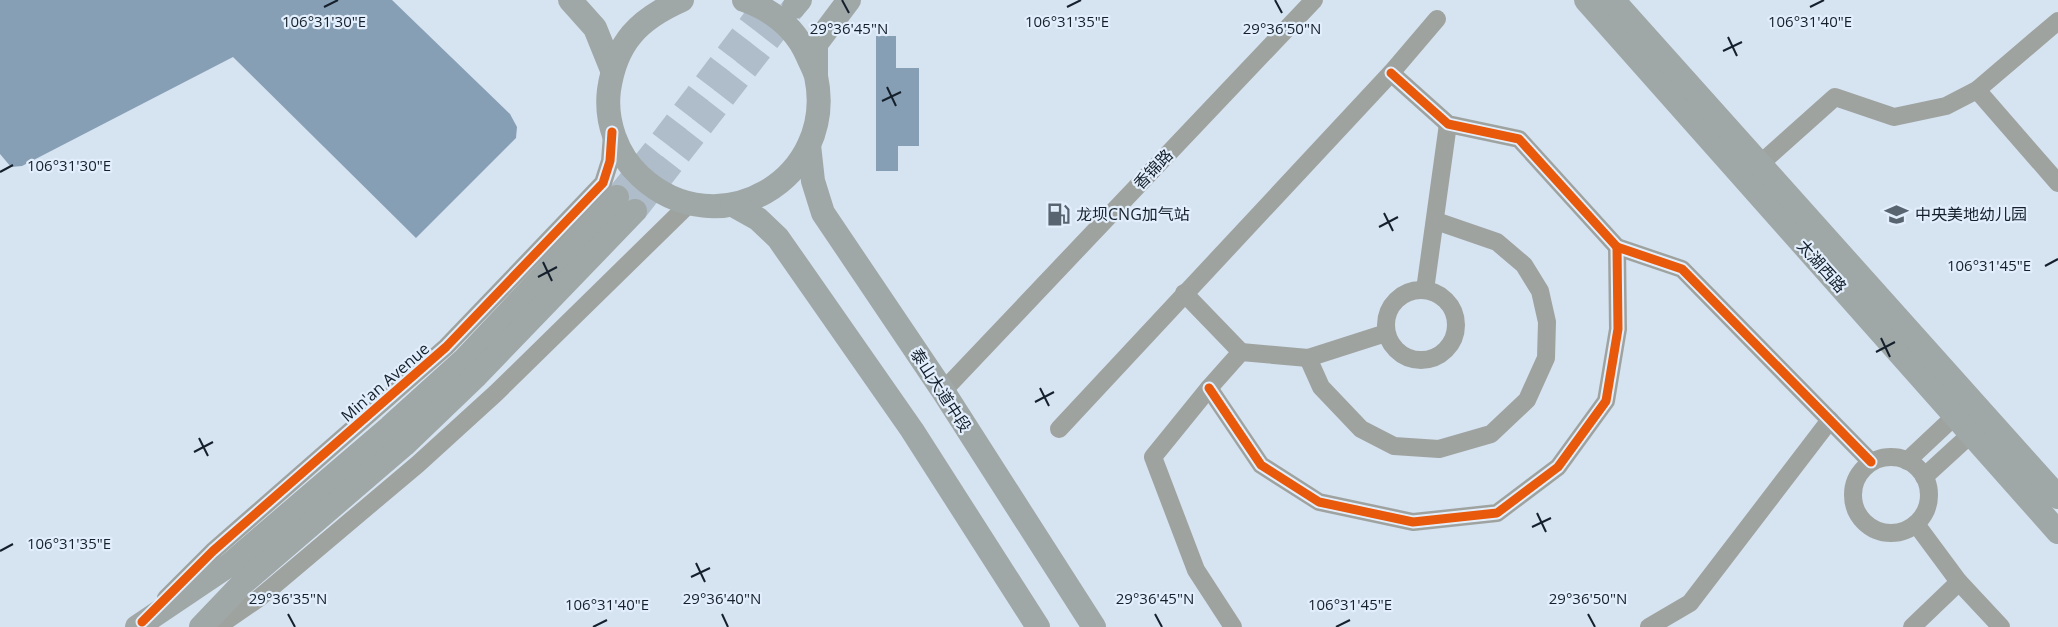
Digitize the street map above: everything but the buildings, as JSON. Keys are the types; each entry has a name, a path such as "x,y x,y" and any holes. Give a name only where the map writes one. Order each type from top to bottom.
{"main road":[{"path":"570,0 595,28 612,70"},
{"path":"682,0 649,16 625,42 612,70 608,101 612,132 621,152 642,178 668,197 689,204 711,207 733,205 755,199 773,189 790,175 809,145 819,111 816,44 849,0"},
{"path":"744,0 768,11 786,25 801,43 816,75"},
{"name":"太湖西路","path":"1586,0 2058,532"},
{"name":"太湖西路","path":"1613,0 2058,497"},
{"name":"泰山大道中段","path":"809,145 813,180 824,213 943,391 1094,627"},
{"name":"Min'an Avenue","path":"140,625 229,565 390,427 464,360 626,204 469,383 404,445 243,583 201,627"},
{"path":"733,205 758,219 778,238 912,430 1038,627"}],"street":[{"name":"香锦路","path":"943,391 1314,0"},
{"path":"1059,429 1391,72 1437,19"},
{"path":"1760,164 1835,97 1894,117 1946,106 1977,90 2058,21"},
{"path":"1391,72 1448,124 1519,139 1617,247 1682,269 1871,462"},
{"path":"1977,90 2058,183"},
{"path":"1425,290 1448,124"},
{"name":"Min'an Avenue","path":"140,625 213,551 446,347 603,183 610,161 612,132"},
{"path":"217,627 259,598 418,464 496,393 689,204"},
{"path":"1308,358 1321,387 1361,429 1394,446 1439,449 1491,434 1527,400 1546,358 1547,322 1540,291 1524,265 1497,242 1436,221"},
{"path":"1209,388 1261,465 1319,502 1413,522 1497,513 1558,467 1606,401 1618,329 1617,247"},
{"path":"1425,290 1436,293 1452,308 1456,329 1453,340 1439,356 1429,360 1418,361 1397,352 1386,333 1388,310 1404,294 1425,290"},
{"path":"1184,293 1241,352 1308,358 1386,333"},
{"path":"1233,627 1196,570 1153,457 1241,352"},
{"path":"1907,461 1955,416"},
{"path":"1649,627 1690,603 1830,420"},
{"path":"1924,477 1971,434"},
{"path":"1895,457 1907,461 1924,477 1928,489 1928,502 1924,514 1916,524 1905,531 1893,534 1875,530 1860,518 1854,506 1852,494 1855,482 1861,471 1871,462 1895,457"},
{"path":"1916,524 1959,582 2001,627"},
{"path":"1912,627 1959,582"}],"tunnel":[{"path":"617,197 769,0"},
{"path":"635,211 794,7"}],"cycle path":[{"path":"1391,73 1448,124 1519,139 1617,247 1682,269 1871,462"},
{"path":"142,622 213,551 446,347 603,183 610,161 612,132"},
{"path":"1209,388 1261,465 1319,502 1413,522 1497,513 1558,467 1606,401 1618,329 1617,247"}],"place":[{"name":"龙坝CNG加气站","path":"1058,214"},
{"name":"中央美地幼儿园","path":"1897,214"}]}
